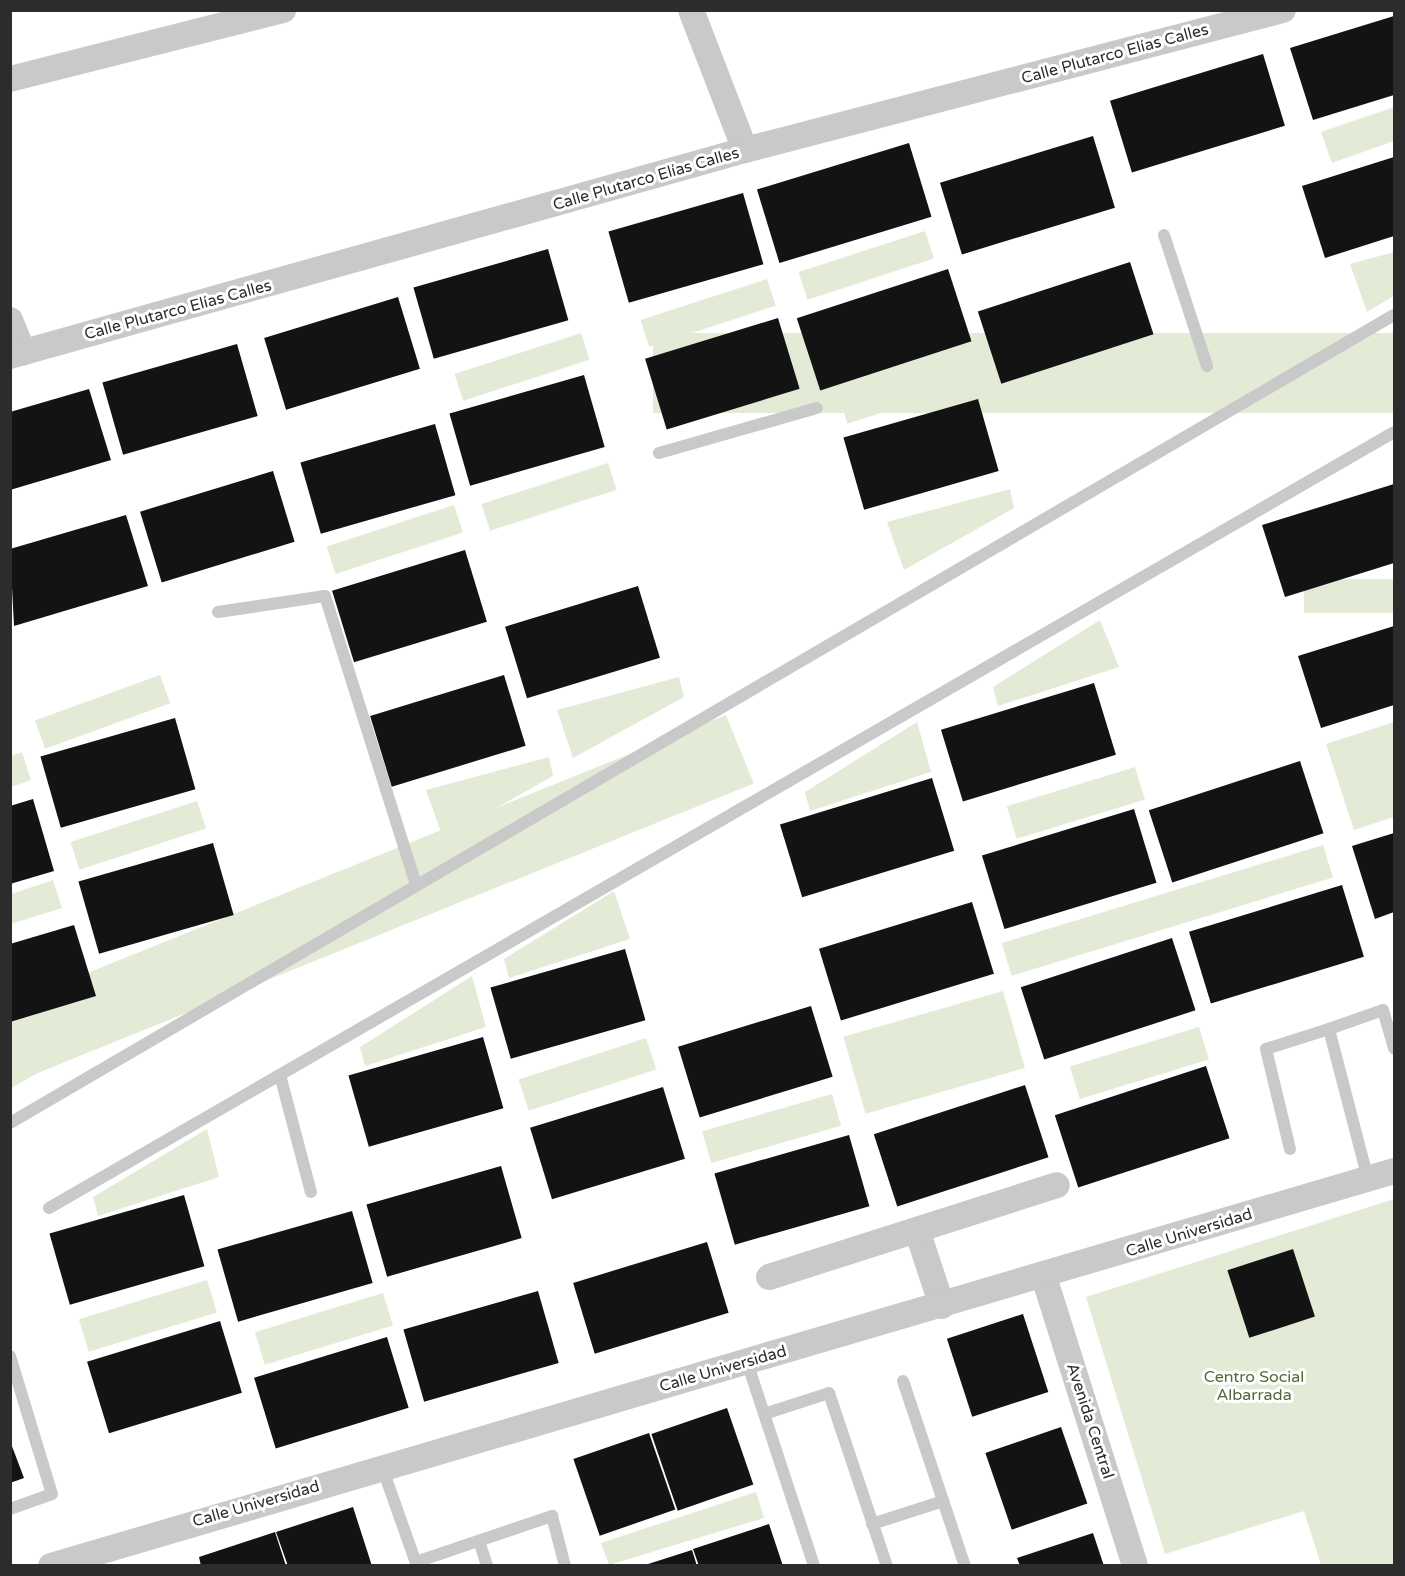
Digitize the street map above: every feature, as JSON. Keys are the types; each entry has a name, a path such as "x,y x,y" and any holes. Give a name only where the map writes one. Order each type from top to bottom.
{"street":[{"path":"10,79 283,10"},
{"path":"691,10 745,150"},
{"name":"Calle Plutarco Elías Calles","path":"17,354 745,150 1283,10"},
{"path":"10,320 17,354"},
{"name":"Calle Universidad","path":"51,1566 382,1467 1044,1277 1395,1171"},
{"path":"769,1277 1056,1185"},
{"path":"917,1230 942,1306"},
{"name":"Avenida Central","path":"1044,1277 1136,1566"}],"lane":[{"path":"1164,235 1207,366"},
{"path":"10,1123 416,884 1395,315"},
{"path":"659,453 818,408"},
{"path":"49,1208 1395,432"},
{"path":"218,612 326,596 416,884"},
{"path":"1290,1149 1266,1049 1383,1010 1395,1048"},
{"path":"1329,1029 1368,1179"},
{"path":"280,1075 311,1192"},
{"path":"10,1356 52,1494 10,1509"},
{"path":"747,1362 814,1566"},
{"path":"903,1381 965,1566"},
{"path":"764,1414 829,1393 887,1566"},
{"path":"382,1467 416,1564 552,1516 565,1566"},
{"path":"873,1524 943,1501"},
{"path":"479,1541 487,1566"}],"green space":[{"path":"1394,107 1394,141 1332,163 1321,132"},
{"path":"925,231 934,259 807,300 799,272"},
{"path":"1394,252 1394,296 1367,312 1350,264"},
{"path":"767,279 776,306 649,347 641,320"},
{"path":"581,333 590,360 463,401 455,374"},
{"path":"653,333 1394,333 1394,413 653,413"},
{"path":"965,355 974,383 847,424 839,396"},
{"path":"608,463 617,490 490,531 482,504"},
{"path":"1010,489 1014,508 904,570 887,522"},
{"path":"454,505 463,533 336,574 327,546"},
{"path":"1304,579 1394,579 1394,613 1304,613"},
{"path":"1100,620 1119,667 998,706 993,687"},
{"path":"160,675 170,703 45,749 35,720"},
{"path":"679,677 684,697 573,758 557,710"},
{"path":"726,715 754,784 10,1084 10,1004"},
{"path":"917,722 931,772 810,811 805,792"},
{"path":"1394,722 1394,817 1354,830 1326,744"},
{"path":"22,752 31,780 11,787 11,756"},
{"path":"549,757 553,776 443,838 426,790"},
{"path":"1135,767 1145,800 1017,839 1007,806"},
{"path":"197,801 206,829 79,870 71,842"},
{"path":"1323,845 1333,878 1012,976 1002,943"},
{"path":"53,880 62,908 11,924 11,894"},
{"path":"614,891 630,939 509,978 504,959"},
{"path":"251,928 255,947 146,1009 129,961"},
{"path":"472,976 486,1027 365,1066 360,1047"},
{"path":"1003,991 1025,1068 865,1114 843,1037"},
{"path":"113,1010 116,1029 11,1088 11,1037"},
{"path":"1199,1027 1209,1060 1080,1099 1070,1066"},
{"path":"646,1038 656,1069 529,1111 519,1079"},
{"path":"832,1094 841,1126 711,1163 702,1131"},
{"path":"207,1129 219,1177 98,1216 93,1197"},
{"name":"Centro Social Albarrada","path":"1394,1199 1394,1565 1321,1565 1304,1511 1165,1554 1086,1297"},
{"path":"207,1280 217,1313 89,1352 79,1319"},
{"path":"383,1293 393,1326 265,1365 255,1332"},
{"path":"756,1492 764,1518 609,1565 601,1543"}],"building":[{"path":"1394,16 1394,95 1313,120 1290,48"},
{"path":"1263,54 1285,126 1132,173 1110,101"},
{"path":"1093,136 1115,208 962,255 940,183"},
{"path":"909,143 932,217 779,263 757,189"},
{"path":"1394,157 1394,236 1325,258 1302,186"},
{"path":"743,193 763,264 629,303 608,232"},
{"path":"548,249 568,320 434,359 413,288"},
{"path":"1130,262 1153,334 1001,384 978,311"},
{"path":"948,269 971,341 820,390 797,318"},
{"path":"398,297 420,369 286,410 264,338"},
{"path":"778,318 800,389 667,429 645,359"},
{"path":"237,344 258,416 123,455 102,383"},
{"path":"584,375 605,447 470,486 449,414"},
{"path":"89,389 111,460 10,490 10,412"},
{"path":"978,399 999,471 864,510 843,438"},
{"path":"435,424 455,495 321,534 300,463"},
{"path":"273,471 295,542 162,582 140,512"},
{"path":"1394,484 1394,563 1285,597 1262,525"},
{"path":"126,515 148,586 14,626 10,549"},
{"path":"465,550 487,622 354,662 332,591"},
{"path":"638,586 660,658 527,698 505,627"},
{"path":"1394,626 1394,705 1321,728 1298,656"},
{"path":"504,675 526,746 392,787 370,716"},
{"path":"1094,683 1116,755 963,802 941,730"},
{"path":"175,718 195,789 61,828 40,757"},
{"path":"1300,761 1323,833 1172,882 1149,810"},
{"path":"932,778 954,851 802,897 780,824"},
{"path":"33,799 54,871 10,884 10,806"},
{"path":"1134,809 1157,883 1004,929 982,855"},
{"path":"1394,833 1394,912 1375,919 1352,846"},
{"path":"213,843 234,915 99,954 78,882"},
{"path":"1342,885 1364,957 1211,1004 1189,932"},
{"path":"972,902 994,974 841,1021 819,949"},
{"path":"74,925 96,996 10,1022 10,944"},
{"path":"1172,938 1195,1010 1044,1059 1021,987"},
{"path":"625,949 645,1020 511,1059 490,988"},
{"path":"811,1006 833,1077 700,1117 678,1047"},
{"path":"483,1037 503,1108 369,1147 348,1076"},
{"path":"1206,1066 1229,1138 1078,1187 1055,1115"},
{"path":"1025,1085 1048,1157 897,1206 874,1134"},
{"path":"663,1087 685,1159 552,1199 530,1128"},
{"path":"849,1135 869,1206 735,1245 714,1174"},
{"path":"501,1166 522,1238 387,1277 366,1205"},
{"path":"184,1195 204,1266 70,1305 49,1234"},
{"path":"352,1211 373,1283 238,1322 217,1250"},
{"path":"707,1242 729,1313 595,1354 573,1283"},
{"path":"1293,1249 1315,1317 1249,1338 1227,1270"},
{"path":"538,1291 559,1363 424,1402 403,1330"},
{"path":"1023,1314 1048,1392 972,1417 947,1339"},
{"path":"220,1321 242,1393 109,1433 87,1362"},
{"path":"387,1337 409,1408 276,1448 254,1378"},
{"path":"727,1408 753,1485 678,1511 651,1434"},
{"path":"1061,1427 1087,1504 1012,1530 985,1453"},
{"path":"649,1433 675,1510 600,1536 573,1459"},
{"path":"10,1441 24,1478 10,1483"},
{"path":"353,1507 372,1566 288,1566 276,1532"},
{"path":"769,1524 783,1566 699,1566 693,1549"},
{"path":"275,1532 286,1566 201,1566 199,1557"},
{"path":"1093,1533 1104,1566 1020,1566 1017,1558"},
{"path":"692,1550 697,1566 645,1566 645,1565"}]}
